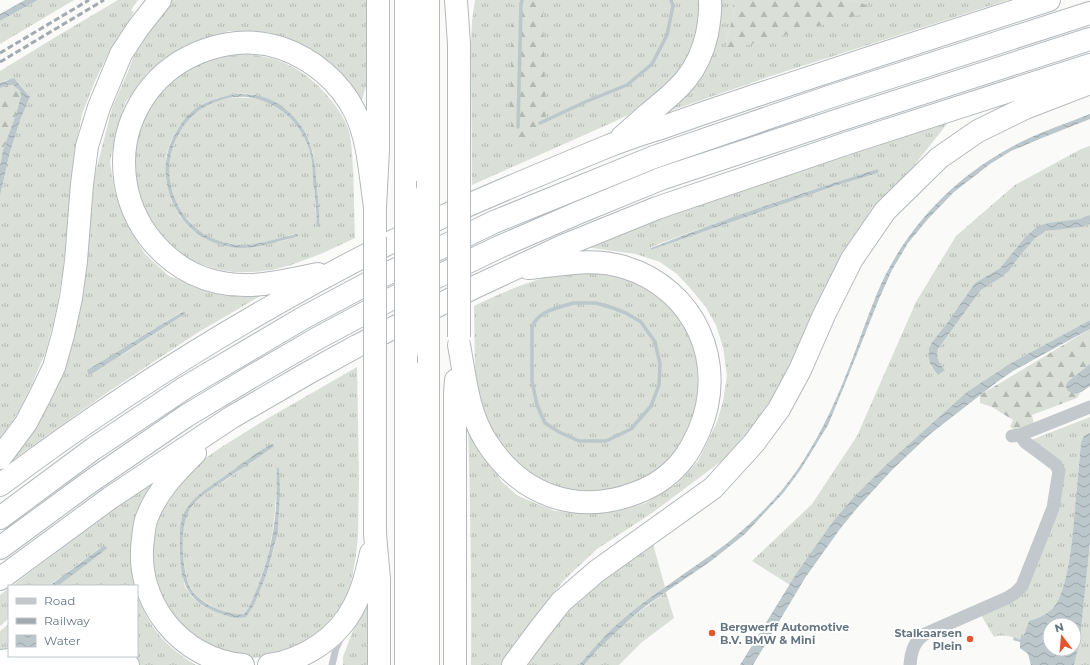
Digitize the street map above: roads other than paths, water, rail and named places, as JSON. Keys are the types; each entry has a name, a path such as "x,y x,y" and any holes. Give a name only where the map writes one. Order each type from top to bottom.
{"highway":[{"path":"378,0 375,93 378,150 375,206 375,534 379,579 379,665"},
{"path":"406,0 406,665"},
{"path":"428,0 428,665"},
{"path":"455,665 455,393 459,341 459,44 456,0"},
{"path":"459,44 466,0"},
{"path":"614,144 675,92 687,78 698,61 705,42 709,22 710,0"},
{"path":"0,485 77,430 198,351 278,303 338,270 445,216 505,189 614,144 816,75 1049,0"},
{"path":"0,458 26,423 40,396 54,367 63,335 71,298 76,261 82,184 87,146 98,107 122,54 138,28 158,2"},
{"path":"0,518 93,449 180,391 304,318 374,280 494,222 654,157 829,97 1090,13"},
{"path":"0,548 86,484 186,416 238,384 318,338 391,299 499,247 663,178 1090,39"},
{"path":"338,270 290,280 251,285 232,285 214,281 189,272 168,258 152,241 135,215 130,201 124,172 125,144 133,116 139,103 161,76 176,64 211,48 231,44 251,43 280,48 306,59 332,80 356,114 363,120 375,206"},
{"path":"0,579 110,498 232,417 357,346 509,270 657,208 848,143 1090,65"},
{"path":"513,665 538,630 561,602 597,570 713,488 754,443 778,409 800,370 824,315 852,259 885,211 939,158 978,131 1025,108 1090,83"},
{"path":"459,341 471,408 485,440 496,456 507,468 533,488 555,497 571,501 587,503 610,501 652,486 672,471 685,457 696,438 704,418 710,392 710,373 707,356 699,332 690,314 679,302 667,290 637,271 609,264 578,262 509,270"},
{"path":"232,417 174,473 157,496 144,525 141,556 147,588 153,602 174,632 203,654 229,663 243,665"},
{"path":"269,665 279,664 307,653 320,645 334,633 345,620 354,606 365,578 375,534"},
{"path":"0,661 37,657 88,658 128,665"}],"street":[{"path":"910,665 912,651 920,637 1007,598 1022,586 1053,508 1059,472 1056,465 1016,435 1090,407"}],"lane":[{"path":"332,665 336,648 354,606"}],"water":[{"path":"25,0 38,0 0,21 0,14"},
{"path":"14,78 30,97 21,118 10,152 0,196 0,165 3,150 21,96 20,91 13,85 0,88 0,83"},
{"path":"235,94 256,95 275,102 291,114 303,129 311,147 314,163 319,208 319,226 317,225 312,160 302,133 292,120 271,104 258,99 246,97 229,98 207,105 194,114 183,127 173,145 169,165 170,184 176,202 186,218 200,231 217,240 238,245 245,245 297,234 298,236 268,245 241,248 228,247 204,238 190,227 178,213 171,198 166,180 166,163 170,145 178,129 188,115 195,109 211,101"},
{"path":"1090,114 1090,119 1011,151 990,164 954,192 928,219 908,243 892,270 828,425 801,469 784,492 745,534 711,561 647,605 597,650 584,665 579,665 606,634 616,625 656,593 741,532 782,490 800,466 816,440 830,412 847,373 878,291 890,267 903,245 919,223 936,204 976,169 998,155 1038,134"},
{"path":"877,169 879,171 878,173 835,186 651,250 651,248 679,237"},
{"path":"1090,215 1090,224 1081,227 1046,231 1035,238 1009,271 981,290 938,349 938,360 945,370 938,375 930,364 929,348 975,283 1000,268 1026,236 1038,226 1079,219"},
{"path":"184,311 185,314 89,375 87,370"},
{"path":"1090,320 1090,329 1013,371 997,382 929,435 892,470 840,529 805,578 753,665 740,665 796,574 834,520 852,499 888,463 967,392 1013,362"},
{"path":"1090,364 1090,386 1082,392 1075,393 1068,391 1066,387 1067,383"},
{"path":"1090,433 1090,542 1082,620 1082,617 1042,617 1042,657 1076,657 1074,665 1031,665 1028,654 1020,648 1020,642 1013,640 1014,637 1020,640 1021,636 1023,637 1029,621 1048,613 1053,608 1063,588 1071,545 1081,443 1086,434"},
{"path":"272,444 274,445 273,447 201,497 190,509 185,522 183,532 183,558 186,576 191,589 201,599 214,607 230,613 244,614 258,586 270,547 276,507 277,467 279,468 280,490 278,532 267,573 255,603 246,617 231,617 210,609 200,603 193,597 188,589 184,580 180,559 181,521 188,507 198,496 261,450"},
{"path":"105,546 107,548 59,585 50,585"}],"waterway":[{"path":"518,127 522,0"},
{"path":"540,123 585,102 627,85 652,64 667,35 673,6 671,0"},
{"path":"573,303 596,303 626,313 641,322 655,342 660,364 659,385 651,406 631,429 606,441 579,441 559,432 545,423 537,405 532,381 532,327 539,317 549,311 573,303"}],"railway":[{"path":"0,53 89,0"},
{"path":"0,62 104,0"}],"place":[{"name":"Bergwerff Automotive B.V. BMW & Mini","path":"712,633"},
{"name":"Stalkaarsen Plein","path":"970,639"}]}
